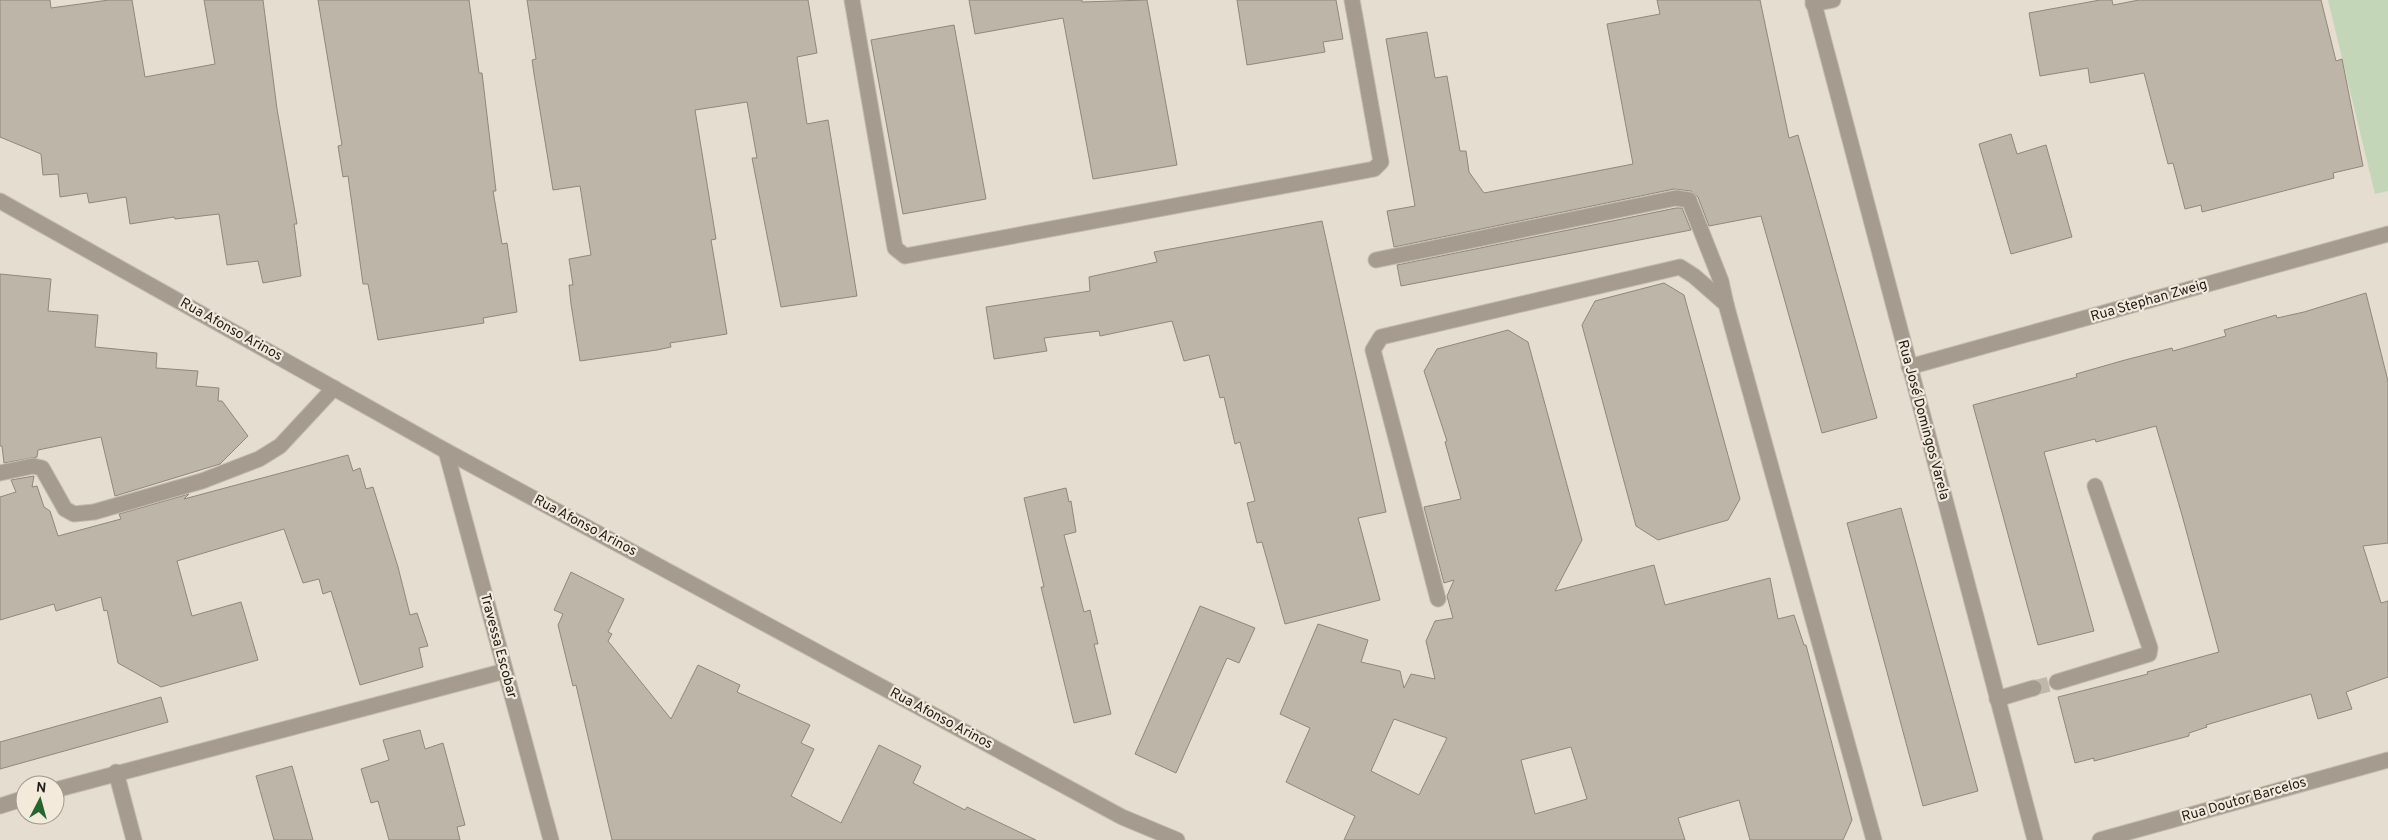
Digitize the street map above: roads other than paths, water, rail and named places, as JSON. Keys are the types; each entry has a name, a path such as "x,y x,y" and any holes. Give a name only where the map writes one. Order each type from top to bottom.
{"street":[{"path":"852,0 895,248 905,256 1374,169 1381,162 1352,0"},
{"path":"1813,2 1833,0"},
{"name":"Rua José Domingos Varela","path":"1813,2 2035,840"},
{"path":"1376,260 1676,198 1689,200 1721,281 1874,840"},
{"name":"Rua Afonso Arinos","path":"0,201 446,451 1122,817 1177,840"},
{"name":"Rua Stephan Zweig","path":"1909,367 2388,234"},
{"path":"1438,599 1373,350 1381,337 1680,267 1694,276 1726,304"},
{"path":"0,473 33,466 42,468 64,509 74,514 94,512 202,481 259,459 280,446 334,388"},
{"name":"Travessa Escobar","path":"446,451 551,840"},
{"path":"2058,682 2149,654 2150,648 2095,486"},
{"path":"65,787 116,772 505,671"},
{"path":"1997,699 2034,688"},
{"name":"Rua Doutor Barcelos","path":"2100,840 2388,760"},
{"path":"116,772 134,840"},
{"path":"0,806 15,801"}],"tunnel":[{"path":"2034,688 2057,682"}]}
